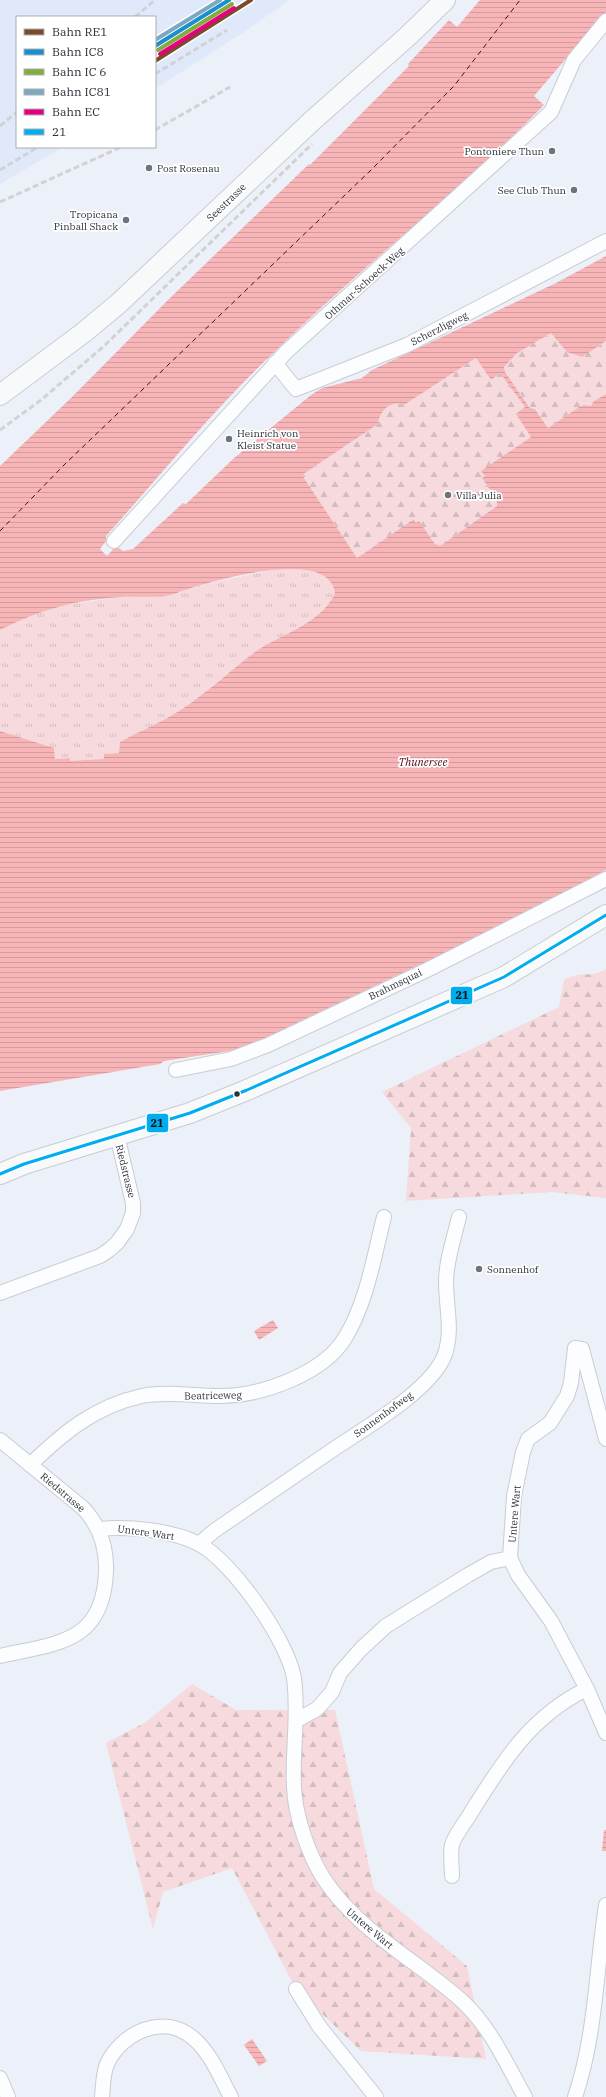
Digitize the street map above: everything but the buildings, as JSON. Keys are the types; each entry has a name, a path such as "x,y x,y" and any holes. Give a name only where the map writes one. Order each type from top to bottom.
{"main road":[{"name":"Seestrasse","path":"0,395 84,333 118,304 312,120 408,36 445,0"},
{"path":"0,1174 214,1104 465,995 531,962 606,915"}],"street":[{"name":"Othmar-Schoeck-Weg","path":"114,541 275,363 552,112 574,60 606,21"},
{"name":"Scherzligweg","path":"275,363 296,389 407,345 606,241"},
{"name":"Brahmsquai","path":"176,1070 231,1059 268,1045 428,968 606,878"},
{"name":"Riedstrasse","path":"0,1293 100,1256 117,1243 131,1218 133,1203 117,1135"},
{"name":"Beatriceweg","path":"30,1465 61,1436 82,1420 130,1399 143,1396 222,1396 249,1394 296,1377 318,1364 333,1352 345,1338 358,1309 384,1217"},
{"name":"Sonnenhofweg","path":"199,1544 214,1531 386,1414 424,1383 439,1366 444,1354 450,1327 446,1281 451,1250 459,1217"},
{"name":"Untere Wart","path":"606,1439 582,1349 575,1348 571,1383 567,1396 550,1423 528,1438 523,1452 514,1496 510,1558 518,1575 551,1621 587,1689 606,1733"},
{"name":"Riedstrasse","path":"0,1440 83,1508 99,1529 105,1548 106,1563 105,1592 100,1608 92,1622 76,1634 61,1642 0,1656"},
{"name":"Untere Wart","path":"99,1529 125,1528 163,1533 199,1544 236,1577 255,1602 285,1650 294,1677 297,1720 294,1788 303,1834 323,1878 345,1907 398,1952 462,2000 487,2029 525,2097"},
{"path":"297,1720 317,1709 332,1692 340,1672 361,1649 386,1626 491,1562 510,1558"},
{"path":"452,1876 452,1845 492,1780 519,1742 539,1720 574,1695 587,1689"},
{"path":"576,2097 588,2045 601,2006 606,1905"},
{"path":"296,1989 319,2026 376,2097"},
{"path":"102,2097 106,2066 118,2047 134,2034 146,2028 164,2026 181,2030 193,2037 204,2048 231,2097"},
{"path":"0,2078 8,2097"}],"shaded area":[{"path":"0,0 289,0 247,30 156,88 156,16 16,16 16,148 61,148 0,184"}],"green space":[{"path":"552,332 567,352 582,357 606,341 606,394 594,401 592,407 584,405 579,407 548,428 536,409 531,408 505,372 504,367 517,353"},
{"path":"476,358 491,380 500,373 525,407 517,414 531,437 482,478 497,500 497,506 440,546 435,544 419,521 416,523 414,519 357,558 302,475 378,424 383,411 390,405 404,405"},
{"path":"276,569 303,569 320,573 332,584 335,593 320,613 310,621 255,652 197,699 180,710 121,742 119,753 104,754 104,759 70,762 70,758 55,759 54,748 0,731 0,630 25,617 64,605 121,597 172,595 184,590 215,582"},
{"path":"606,969 606,1198 551,1192 406,1201 411,1128 382,1092 559,1007 564,980 575,975 595,974"},
{"path":"192,1684 236,1710 335,1710 374,1889 467,1966 486,2059 361,2051 296,1989 232,1868 163,1892 153,1929 106,1743 146,1722"}],"water":[{"name":"Thunersee","path":"480,0 606,0 606,12 534,96 544,105 441,202 300,327 245,381 204,424 106,536 106,541 100,549 107,556 116,546 123,551 133,549 183,503 186,504 233,459 311,395 322,388 362,378 372,370 556,283 606,256 606,341 582,357 567,352 551,333 517,353 504,367 505,372 530,408 535,409 548,428 579,407 584,405 591,406 594,401 606,394 606,870 516,919 242,1049 164,1061 160,1064 0,1091 0,731 54,748 55,759 70,758 70,761 104,759 104,754 119,753 120,742 163,720 188,705 255,652 310,621 329,604 335,593 328,579 313,571 292,569 268,570 219,580 171,595 106,598 75,603 44,611 0,630 0,466 71,398 170,298 309,164 310,165 409,66 408,64 449,20 457,27","holes":["476,358 491,380 500,373 525,407 516,414 531,437 481,471 485,476 482,478 497,500 497,506 440,546 435,544 419,521 416,523 414,519 357,558 302,475 378,424 383,411 390,405 404,405"]},
{"path":"273,1320 278,1328 259,1340 254,1331"},
{"path":"604,1830 606,1830 606,1851 602,1851"},
{"path":"252,2039 267,2061 259,2066 244,2045"}],"ferry route":[{"path":"0,531 64,465 371,170 454,86 520,0"}],"railway":[{"path":"136,16 155,0"},
{"path":"156,73 227,30"},
{"path":"156,129 230,87"},
{"path":"0,126 16,113"},
{"path":"0,430 41,400 103,347 312,144"},
{"path":"0,170 36,148"},
{"path":"0,202 119,148"}],"rail line":[{"name":"IC81","path":"156,39 220,0"},
{"name":"IC8","path":"156,45 229,0"},
{"name":"RE1","path":"156,60 251,0"},
{"name":"EC","path":"160,54 234,8"}],"transit line":[{"path":"158,50 232,4"},
{"name":"21","path":"0,1174 24,1164 190,1113 247,1090 504,977 606,915"}],"place":[{"name":"Pontoniere Thun","path":"552,151"},
{"name":"Post Rosenau","path":"149,168"},
{"name":"See Club Thun","path":"574,190"},
{"name":"Tropicana Pinball Shack","path":"126,220"},
{"name":"Heinrich von Kleist Statue","path":"229,439"},
{"name":"Villa Julia","path":"448,495"},
{"name":"Sonnenhof","path":"479,1269"}]}
